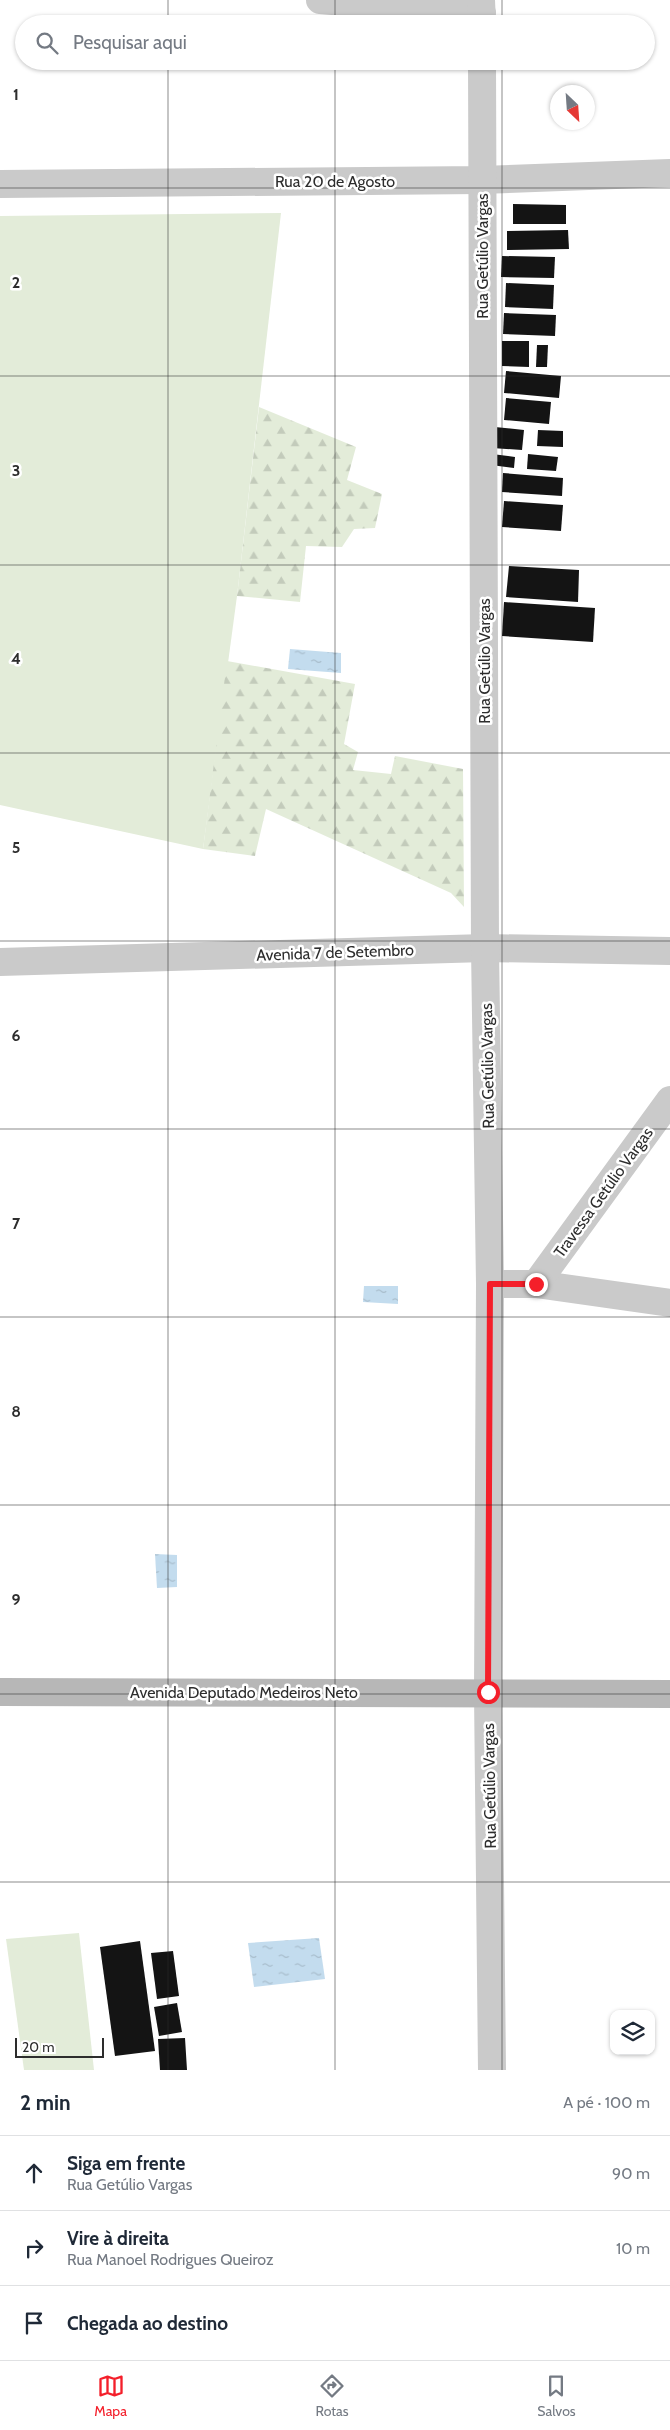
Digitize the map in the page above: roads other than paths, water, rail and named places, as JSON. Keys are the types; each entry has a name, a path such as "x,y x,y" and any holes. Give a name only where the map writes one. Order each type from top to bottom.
{"main road":[{"name":"Avenida Deputado Medeiros Neto","path":"0,1692 670,1694"}],"street":[{"path":"320,0 482,12"},
{"name":"Rua Getúlio Vargas","path":"482,70 486,948 490,1284 488,1692 492,2070"},
{"name":"Rua 20 de Agosto","path":"0,184 481,180 670,173"},
{"name":"Avenida 7 de Setembro","path":"0,962 486,948 670,951"},
{"name":"Travessa Getúlio Vargas","path":"536,1284 670,1100"},
{"path":"490,1284 536,1284 670,1303"}],"water":[{"path":"290,649 341,653 341,673 288,669"},
{"path":"364,1286 398,1286 398,1304 363,1302"},
{"path":"155,1554 177,1555 177,1587 157,1588"},
{"path":"319,1938 325,1979 254,1987 248,1943"}]}
